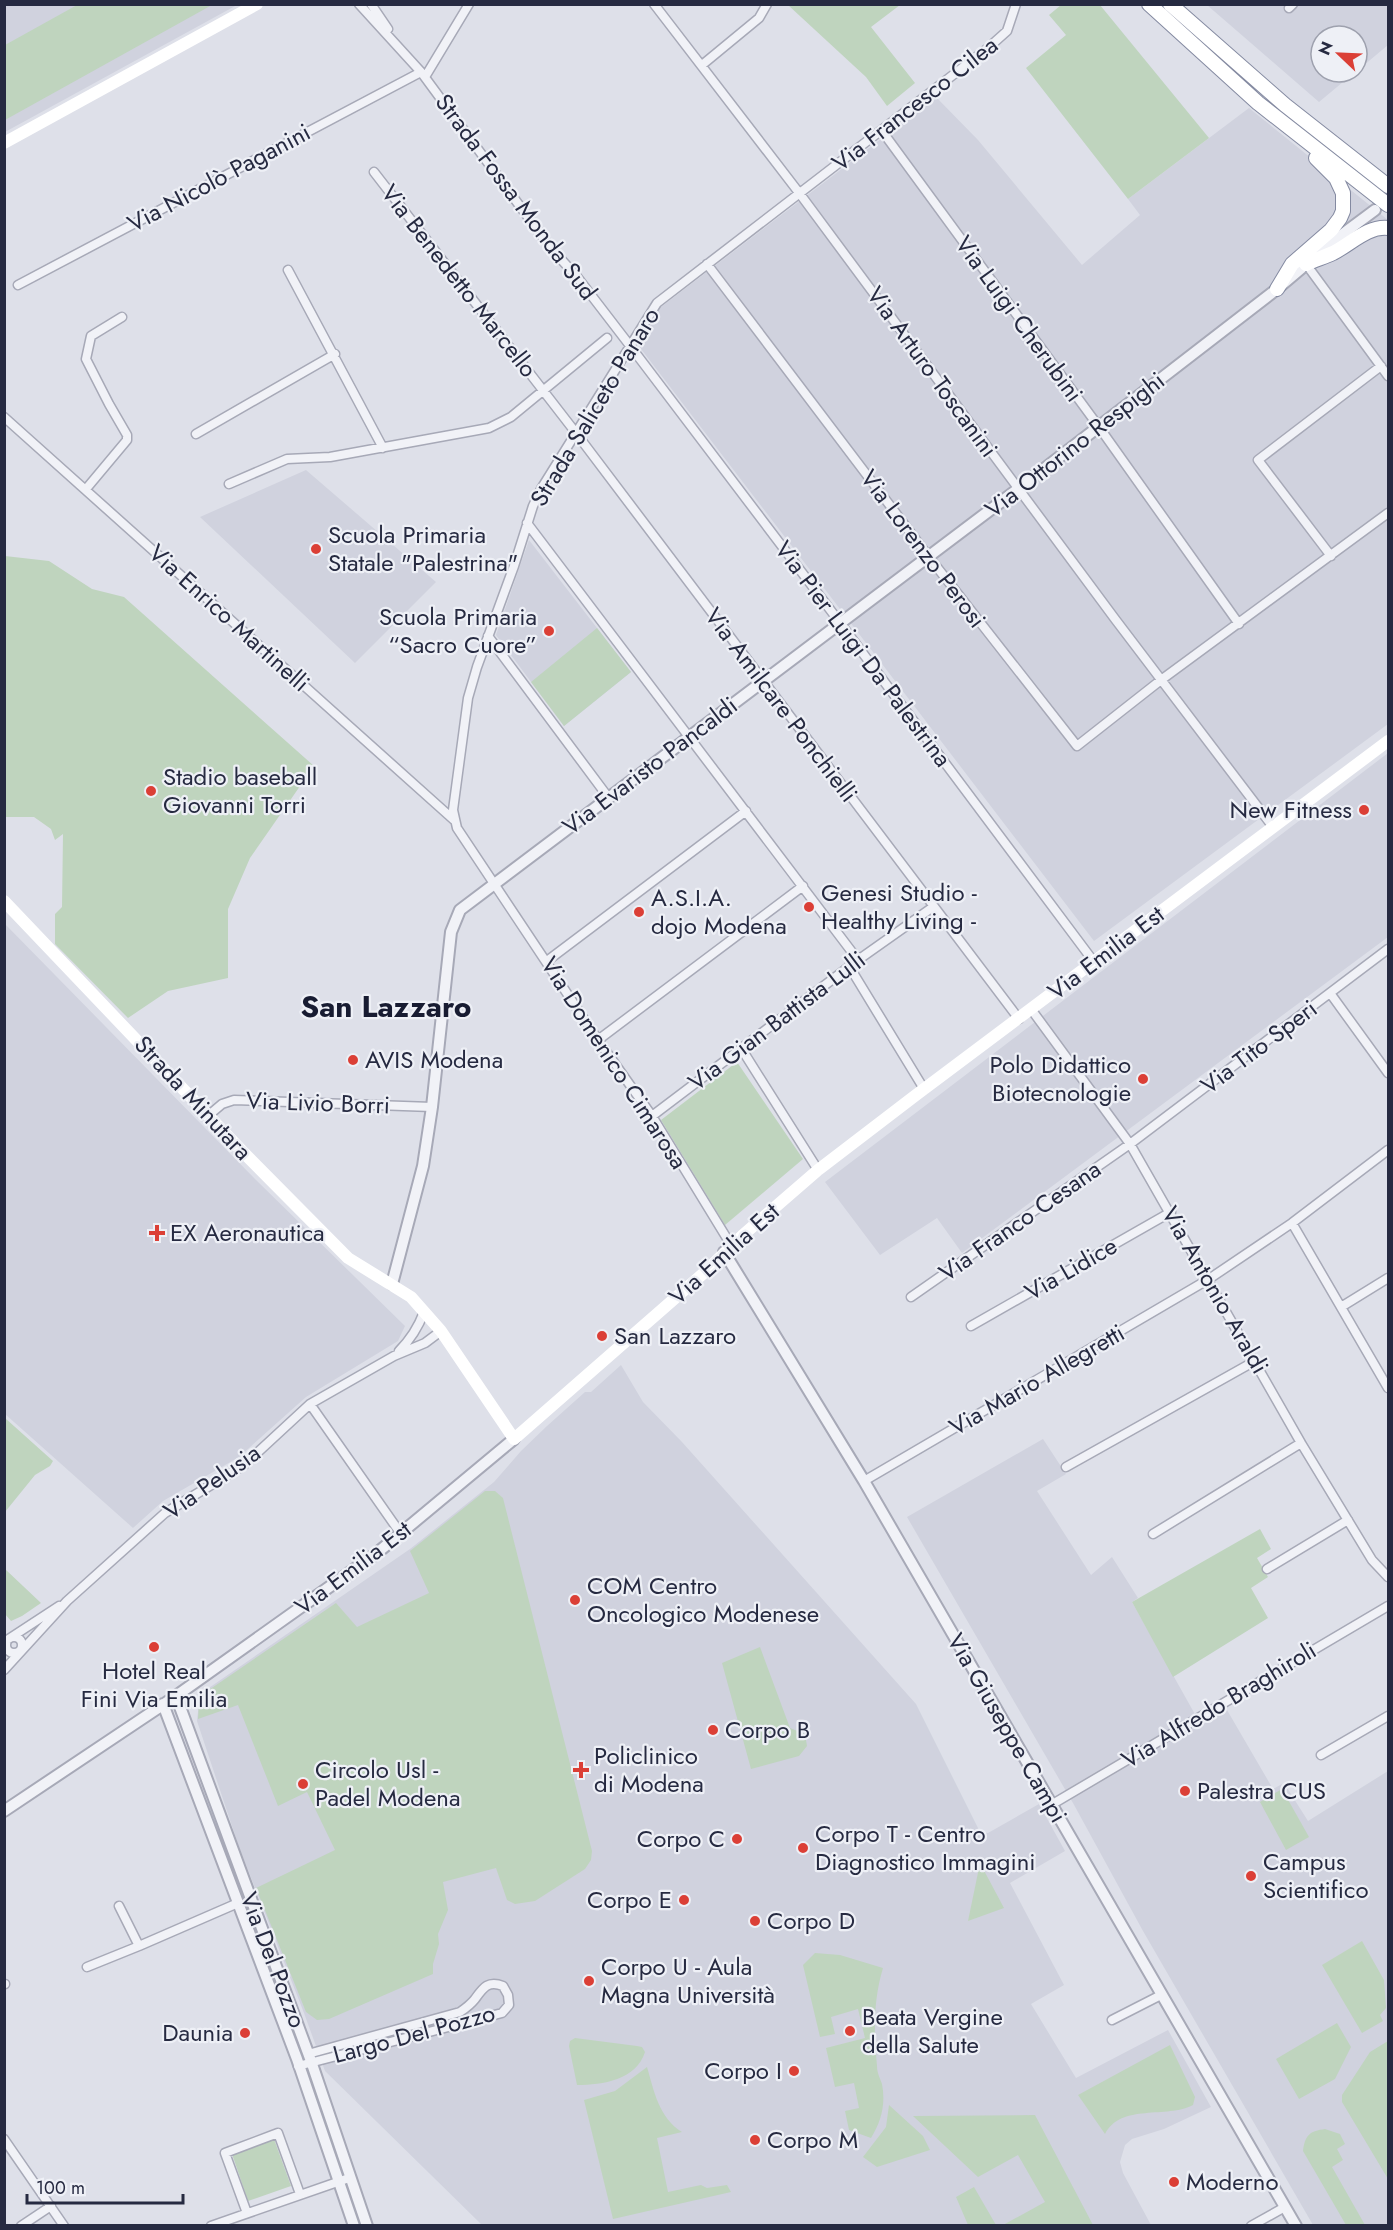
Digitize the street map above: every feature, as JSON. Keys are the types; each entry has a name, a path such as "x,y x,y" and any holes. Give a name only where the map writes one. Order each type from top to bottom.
{"highway":[{"path":"1149,4 1336,178 1343,199 1340,218 1331,230 1292,264 1277,289"},
{"path":"1170,4 1285,105 1389,186"},
{"path":"1258,103 1389,206"},
{"path":"1285,105 1373,164 1389,172"},
{"path":"1306,264 1332,253 1369,231 1389,228"}],"main road":[{"path":"7,140 257,4"},
{"name":"Via Emilia Est","path":"514,1439 818,1170 1389,741"},
{"name":"Strada Minutara","path":"4,901 348,1258 365,1271 392,1284"},
{"path":"392,1284 411,1297 441,1331 514,1439"}],"street":[{"path":"239,15 251,4"},
{"name":"Strada Fossa Monda Sud","path":"359,4 423,74 550,247 578,278 631,347"},
{"name":"Strada Fossa Monda Sud","path":"371,4 401,48"},
{"path":"423,74 469,4"},
{"name":"Via Arturo Toscanini","path":"654,4 800,194 1018,489 1273,827"},
{"path":"702,65 759,18 767,4"},
{"name":"Via Francesco Cilea","path":"800,194 988,48 1007,31 1016,4"},
{"name":"Via Nicolò Paganini","path":"18,285 423,74"},
{"name":"Via Luigi Cherubini","path":"882,131 1099,427 1239,624"},
{"name":"Via Benedetto Marcello","path":"375,172 544,391"},
{"name":"Strada Saliceto Panaro","path":"454,820 453,810 468,698 527,523 541,489 657,303 800,194"},
{"name":"Via Ottorino Respighi","path":"841,624 1277,289 1375,210"},
{"name":"Via Lorenzo Perosi","path":"707,264 928,557 1077,746 1161,680"},
{"path":"1306,264 1389,376"},
{"path":"288,270 335,354 383,448"},
{"path":"86,489 127,440 127,435 86,358 91,336 122,317"},
{"name":"Via Benedetto Marcello","path":"229,484 287,459 330,457 489,428 511,417 607,338"},
{"name":"Via Pier Luigi Da Palestrina","path":"631,347 1094,962"},
{"path":"195,435 335,354"},
{"path":"1331,556 1258,460 1381,366"},
{"name":"Via Amilcare Ponchielli","path":"544,391 1019,1019"},
{"name":"Via Enrico Martinelli","path":"4,417 454,820"},
{"path":"1161,680 1389,513"},
{"path":"527,523 858,960"},
{"name":"Via Evaristo Pancaldi","path":"432,1107 451,932 460,910 494,882 841,624"},
{"path":"488,636 608,797"},
{"path":"547,961 746,811"},
{"path":"454,820 457,828 494,882"},
{"name":"Via Domenico Cimarosa","path":"494,882 598,1040 652,1116 728,1249"},
{"path":"598,1040 803,886"},
{"name":"Via Gian Battista Lulli","path":"652,1116 849,966 933,908"},
{"name":"Via Tito Speri","path":"1130,1144 1389,950"},
{"path":"849,966 924,1089"},
{"path":"1330,993 1389,1073"},
{"name":"Via Antonio Araldi","path":"1031,1009 1130,1144 1171,1212 1301,1443 1371,1560 1389,1577"},
{"path":"741,1048 818,1170"},
{"name":"Via Livio Borri","path":"210,1115 222,1104 234,1100 432,1107"},
{"path":"392,1284 423,1166 432,1107"},
{"name":"Via Franco Cesana","path":"910,1297 1130,1144"},
{"name":"Via Mario Allegretti","path":"864,1481 1209,1279 1292,1223 1389,1150"},
{"name":"Via Lidice","path":"971,1326 1171,1212"},
{"path":"1292,1223 1389,1388"},
{"name":"Via Giuseppe Campi","path":"728,1249 1296,2226"},
{"path":"1341,1307 1389,1278"},
{"name":"Via Pelusia","path":"394,1356 414,1334 424,1312"},
{"name":"Via Pelusia","path":"4,1670 67,1601 165,1513 244,1465 310,1404 394,1356 425,1343 441,1331"},
{"path":"1066,1467 1255,1360"},
{"path":"310,1404 401,1534"},
{"name":"Via Emilia Est","path":"4,1811 176,1696 401,1534 514,1439"},
{"path":"1153,1534 1301,1443"},
{"path":"1267,1569 1348,1521"},
{"name":"Via Pelusia","path":"19,1651 14,1653 8,1651 6,1638 67,1601"},
{"name":"Via Alfredo Braghiroli","path":"1051,1805 1389,1606"},
{"name":"Via Del Pozzo","path":"176,1696 310,2058 344,2179 354,2226"},
{"name":"Via Del Pozzo","path":"163,1704 298,2062 344,2179 367,2226"},
{"path":"1321,1755 1389,1716"},
{"path":"204,1812 217,1809"},
{"name":"Via Del Pozzo","path":"238,1903 250,1899"},
{"path":"87,1968 238,1903"},
{"path":"119,1906 139,1946"},
{"name":"Largo Del Pozzo","path":"491,1983 503,1986 508,1995 509,2005 502,2013 310,2058 460,2012 475,1999 484,1986 491,1983"},
{"path":"1112,2020 1161,1995"},
{"name":"Via Del Pozzo","path":"298,2062 310,2058"},
{"path":"247,2213 225,2152 278,2133 300,2194"},
{"path":"4,2139 64,2226"},
{"path":"211,2226 344,2179"},
{"path":"21,2226 51,2206"},
{"path":"1251,2226 1285,2207"}],"shaded area":[{"path":"5,5 237,5 5,132"},
{"path":"1207,5 1388,5 1388,45 1369,61 1369,24 1309,24 1309,84 1341,84 1319,102"},
{"path":"936,97 978,140 1082,265 1140,215 1128,199 1249,108 1388,220 1388,724 1094,941 638,345 661,307"},
{"name":"Scuola Primaria Statale \"Palestrina\"","path":"306,470 436,582 355,663 200,517"},
{"name":"Scuola Primaria “Sacro Cuore”","path":"529,540 631,672 564,726 496,635"},
{"path":"1388,753 1388,937 962,1253 937,1218 880,1255 825,1182"},
{"name":"EX Aeronautica","path":"5,924 255,1179 405,1326 398,1341 306,1397 239,1457 163,1501 133,1528 5,1414"},
{"name":"Policlinico di Modena","path":"621,1365 643,1402 682,1442 916,1704 980,1832 988,1833 1039,1804 1065,1851 1010,1883 1064,1985 1031,2004 1076,2078 1168,2030 1211,2107 1164,2129 1132,2139 1125,2145 1120,2162 1123,2173 1151,2225 482,2225 325,2071 239,1847 197,1721 199,1702 203,1692 410,1549 494,1482 547,1426 585,1392 591,1392"},
{"name":"Campus Scientifico","path":"1043,1439 1066,1474 1037,1491 1091,1575 1112,1557 1138,1598 1132,1602 1201,1725 1227,1710 1273,1789 1284,1783 1308,1821 1388,1771 1388,2225 1313,2225 907,1517"}],"green space":[{"path":"77,5 212,5 5,120 5,45"},
{"path":"788,5 900,5 871,27 915,83 887,106 866,77"},
{"path":"1061,5 1100,5 1209,138 1128,199 1026,68 1066,35 1049,15"},
{"name":"Stadio baseball Giovanni Torri","path":"5,556 49,561 92,589 124,597 314,766 250,858 228,909 228,978 168,991 128,1018 55,944 55,914 62,907 63,834 55,840 51,829 34,817 5,817"},
{"path":"597,628 631,672 564,726 531,682"},
{"path":"737,1062 803,1159 725,1225 661,1120"},
{"path":"5,1418 53,1461 50,1466 35,1475 5,1512"},
{"path":"485,1491 495,1491 503,1498 592,1851 591,1860 585,1869 535,1901 515,1904 507,1900 496,1868 443,1882 448,1910 438,1934 439,1944 433,1964 433,1974 329,2019 317,2020 306,2012 256,1888 335,1850 307,1792 278,1806 238,1705 198,1719 199,1702 203,1694 336,1603 357,1627 429,1593 410,1551"},
{"path":"1260,1529 1271,1549 1257,1558 1268,1577 1251,1588 1268,1618 1173,1677 1132,1602"},
{"path":"5,1569 41,1603 11,1621 5,1614"},
{"path":"760,1647 790,1728 805,1734 807,1746 799,1756 751,1769 722,1663"},
{"path":"1282,1789 1309,1837 1286,1850 1260,1802"},
{"path":"980,1863 1004,1908 968,1921"},
{"path":"1362,1941 1384,1980 1386,2008 1380,2015 1383,2021 1362,2033 1322,1965"},
{"path":"815,1953 840,1955 883,1968 877,1992 875,2029 877,2069 882,2084 883,2106 878,2126 871,2138 849,2130 845,2111 859,2108 854,2083 835,2087 826,2048 865,2038 858,2009 831,2017 835,2034 820,2037 803,1965"},
{"path":"1337,2023 1351,2047 1335,2079 1299,2099 1276,2059"},
{"path":"575,2038 642,2047 645,2052 641,2061 626,2075 608,2082 577,2085 569,2046 570,2041"},
{"path":"1388,2041 1388,2179 1342,2102 1342,2095 1370,2052"},
{"path":"1170,2045 1195,2097 1193,2105 1182,2109 1122,2118 1112,2124 1105,2134 1078,2095"},
{"path":"647,2067 663,2112 682,2132 657,2138 668,2192 701,2185 707,2188 727,2185 731,2192 613,2219 584,2100 615,2091"},
{"path":"889,2105 923,2136 930,2150 877,2167 863,2157 886,2127"},
{"path":"1035,2115 1093,2225 1003,2225 1045,2202 1018,2155 978,2177 913,2116"},
{"path":"1325,2129 1340,2134 1345,2144 1337,2149 1343,2160 1332,2167 1365,2225 1346,2225 1303,2151 1309,2135"},
{"path":"274,2139 291,2186 248,2201 232,2154"},
{"path":"974,2187 996,2225 968,2225 956,2197"}],"place":[{"name":"Scuola Primaria Statale \"Palestrina\"","path":"316,549"},
{"name":"Scuola Primaria “Sacro Cuore”","path":"549,631"},
{"name":"Stadio baseball Giovanni Torri","path":"151,791"},
{"name":"New Fitness","path":"1364,810"},
{"name":"Genesi Studio - Healthy Living -","path":"809,907"},
{"name":"A.S.I.A. dojo Modena","path":"639,912"},
{"name":"AVIS Modena","path":"353,1060"},
{"name":"Polo Didattico Biotecnologie","path":"1143,1079"},
{"name":"EX Aeronautica","path":"157,1233"},
{"name":"San Lazzaro","path":"602,1336"},
{"name":"COM Centro Oncologico Modenese","path":"575,1600"},
{"name":"Hotel Real Fini Via Emilia","path":"154,1647"},
{"name":"Corpo B","path":"713,1730"},
{"name":"Policlinico di Modena","path":"581,1770"},
{"name":"Circolo Usl - Padel Modena","path":"303,1784"},
{"name":"Palestra CUS","path":"1185,1791"},
{"name":"Corpo C","path":"737,1839"},
{"name":"Corpo T - Centro Diagnostico Immagini","path":"803,1848"},
{"name":"Campus Scientifico","path":"1251,1876"},
{"name":"Corpo E","path":"684,1900"},
{"name":"Corpo D","path":"755,1921"},
{"name":"Corpo U - Aula Magna Università","path":"589,1981"},
{"name":"Beata Vergine della Salute","path":"850,2031"},
{"name":"Daunia","path":"245,2033"},
{"name":"Corpo I","path":"794,2071"},
{"name":"Corpo M","path":"755,2140"},
{"name":"Moderno","path":"1174,2182"}],"district":[{"name":"San Lazzaro","path":"386,1007"}]}
